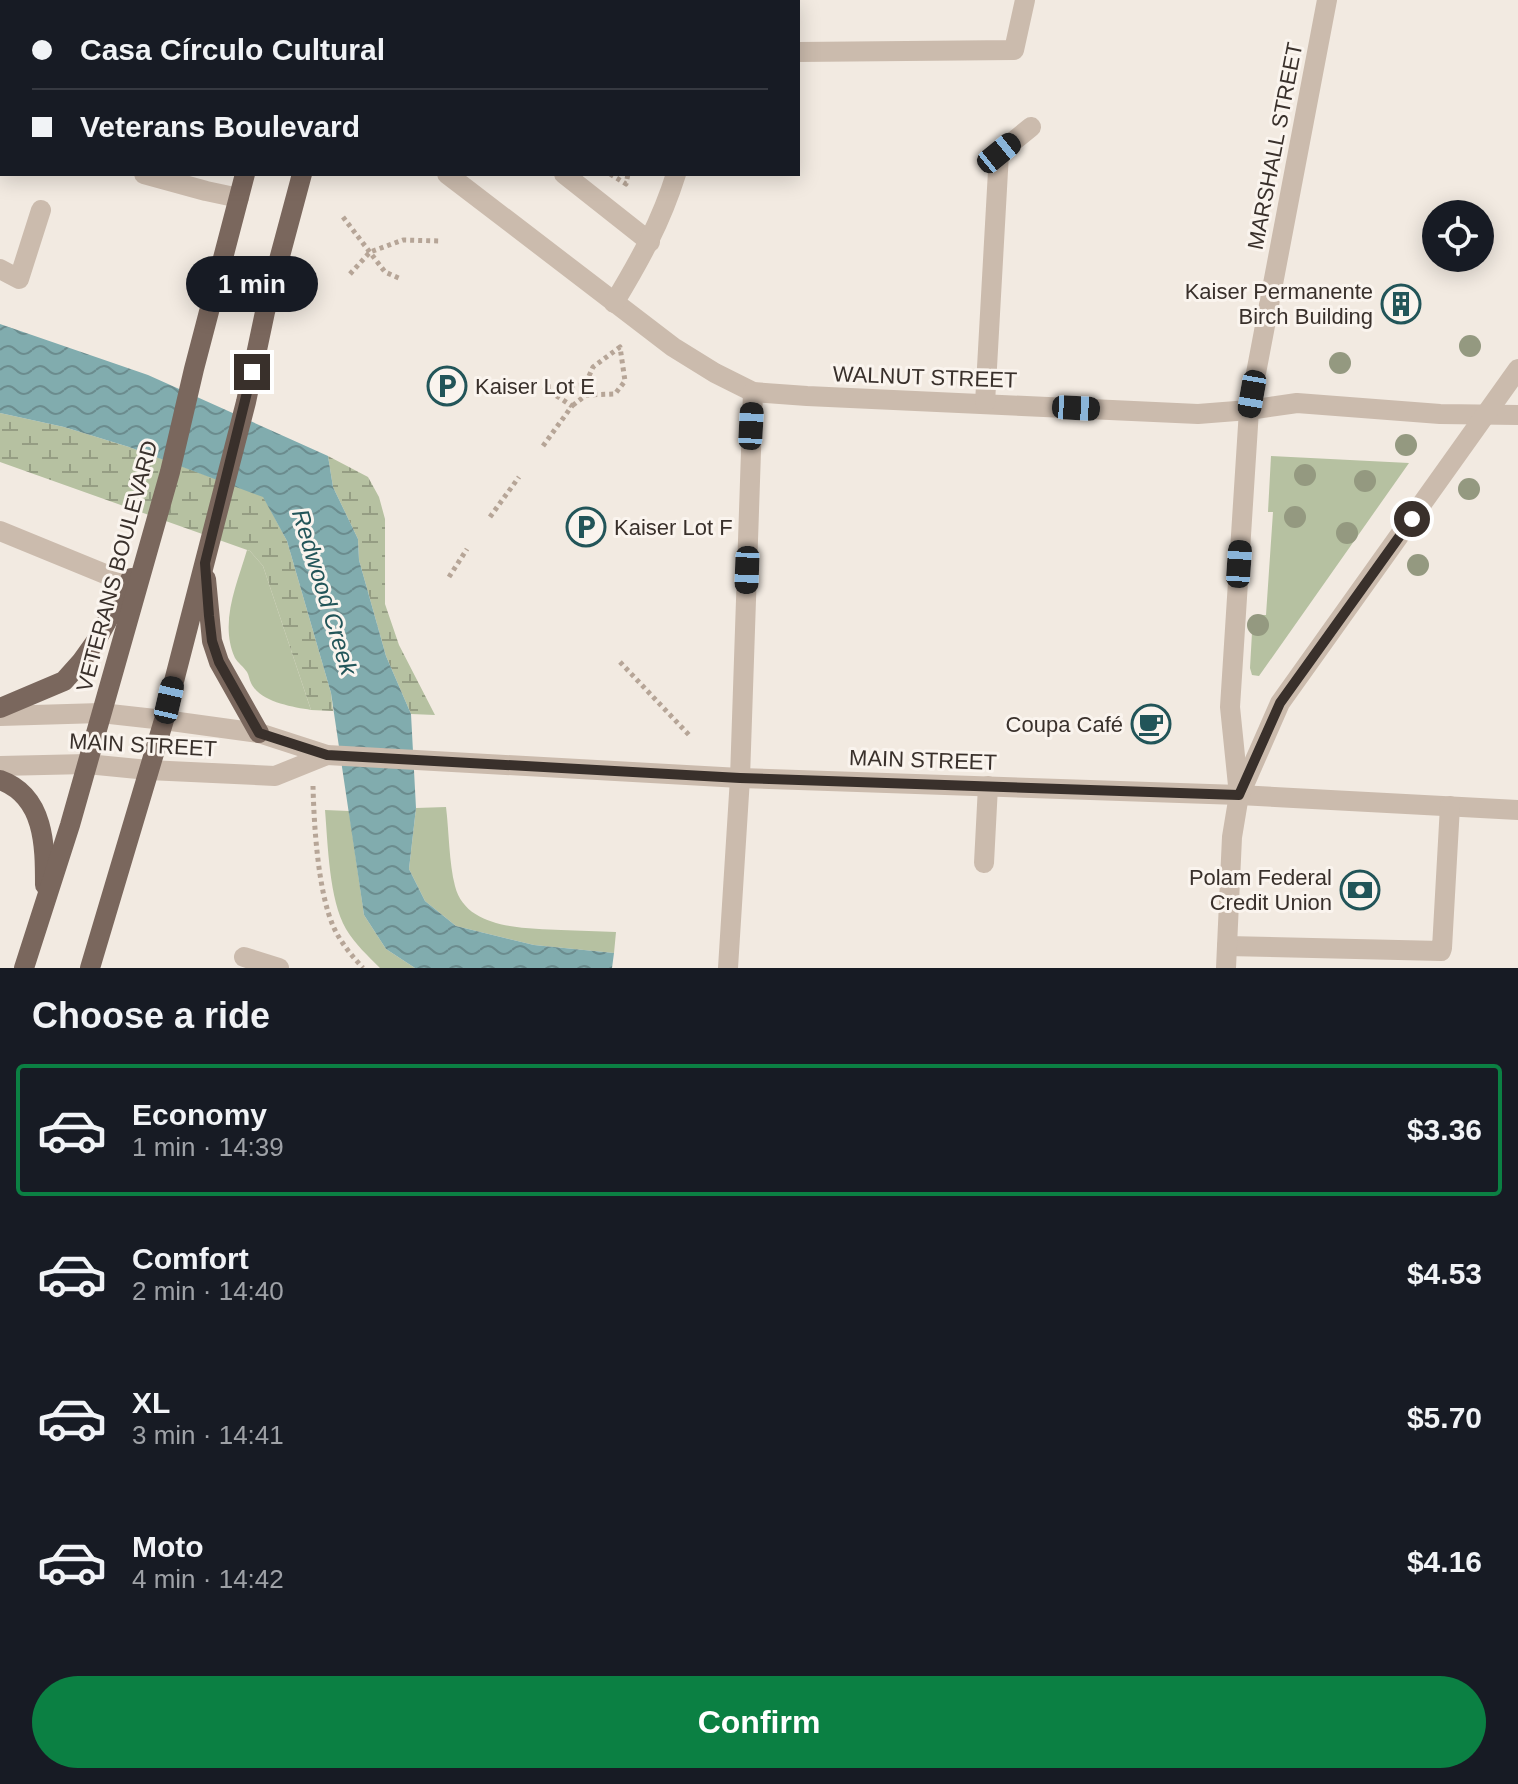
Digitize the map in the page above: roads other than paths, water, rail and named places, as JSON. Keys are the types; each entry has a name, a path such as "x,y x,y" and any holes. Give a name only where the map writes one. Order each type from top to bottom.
{"main road":[{"name":"VETERANS BOULEVARD","path":"24,968 45,907 170,472 244,176"},
{"path":"90,968 164,720 301,176"},
{"path":"0,708 64,681 96,641 146,554"},
{"path":"205,563 212,641 219,662 259,733"},
{"path":"0,780 12,784 31,804 41,824 45,849 45,907"}],"street":[{"path":"800,52 1014,50 1025,0"},
{"name":"MARSHALL STREET","path":"1226,968 1232,837 1239,795 1230,707 1249,410 1327,0"},
{"path":"985,403 999,153 1031,127"},
{"path":"151,176 239,198"},
{"name":"WALNUT STREET","path":"450,176 673,347 753,392 1198,414 1297,403 1440,414 1518,415"},
{"path":"567,176 650,242"},
{"path":"614,303 650,242 675,176"},
{"path":"0,269 19,279 41,210"},
{"path":"1239,795 1280,703 1518,369"},
{"path":"728,968 740,778 753,392"},
{"path":"0,531 127,583"},
{"name":"MAIN STREET","path":"0,716 101,713 164,720 259,733 320,758 445,761 740,778 1239,795 1518,810"},
{"name":"MAIN STREET","path":"0,766 87,764 275,776 320,758"},
{"path":"984,863 988,786"},
{"path":"1227,946 1441,951 1450,806"},
{"path":"244,957 279,968"}],"water":[{"name":"Redwood Creek","path":"0,324 148,375 328,456 333,487 358,539 359,560 386,656 411,714 416,808 409,869 425,901 456,926 534,945 614,953 612,968 415,968 386,949 364,915 331,693 287,541 263,497 129,447 64,427 0,413"}],"place":[{"name":"Kaiser Permanente Birch Building","path":"1401,304"},
{"name":"Kaiser Lot E","path":"447,386"},
{"name":"Kaiser Lot F","path":"586,527"},
{"name":"Coupa Café","path":"1151,724"},
{"name":"Polam Federal Credit Union","path":"1360,890"}]}
